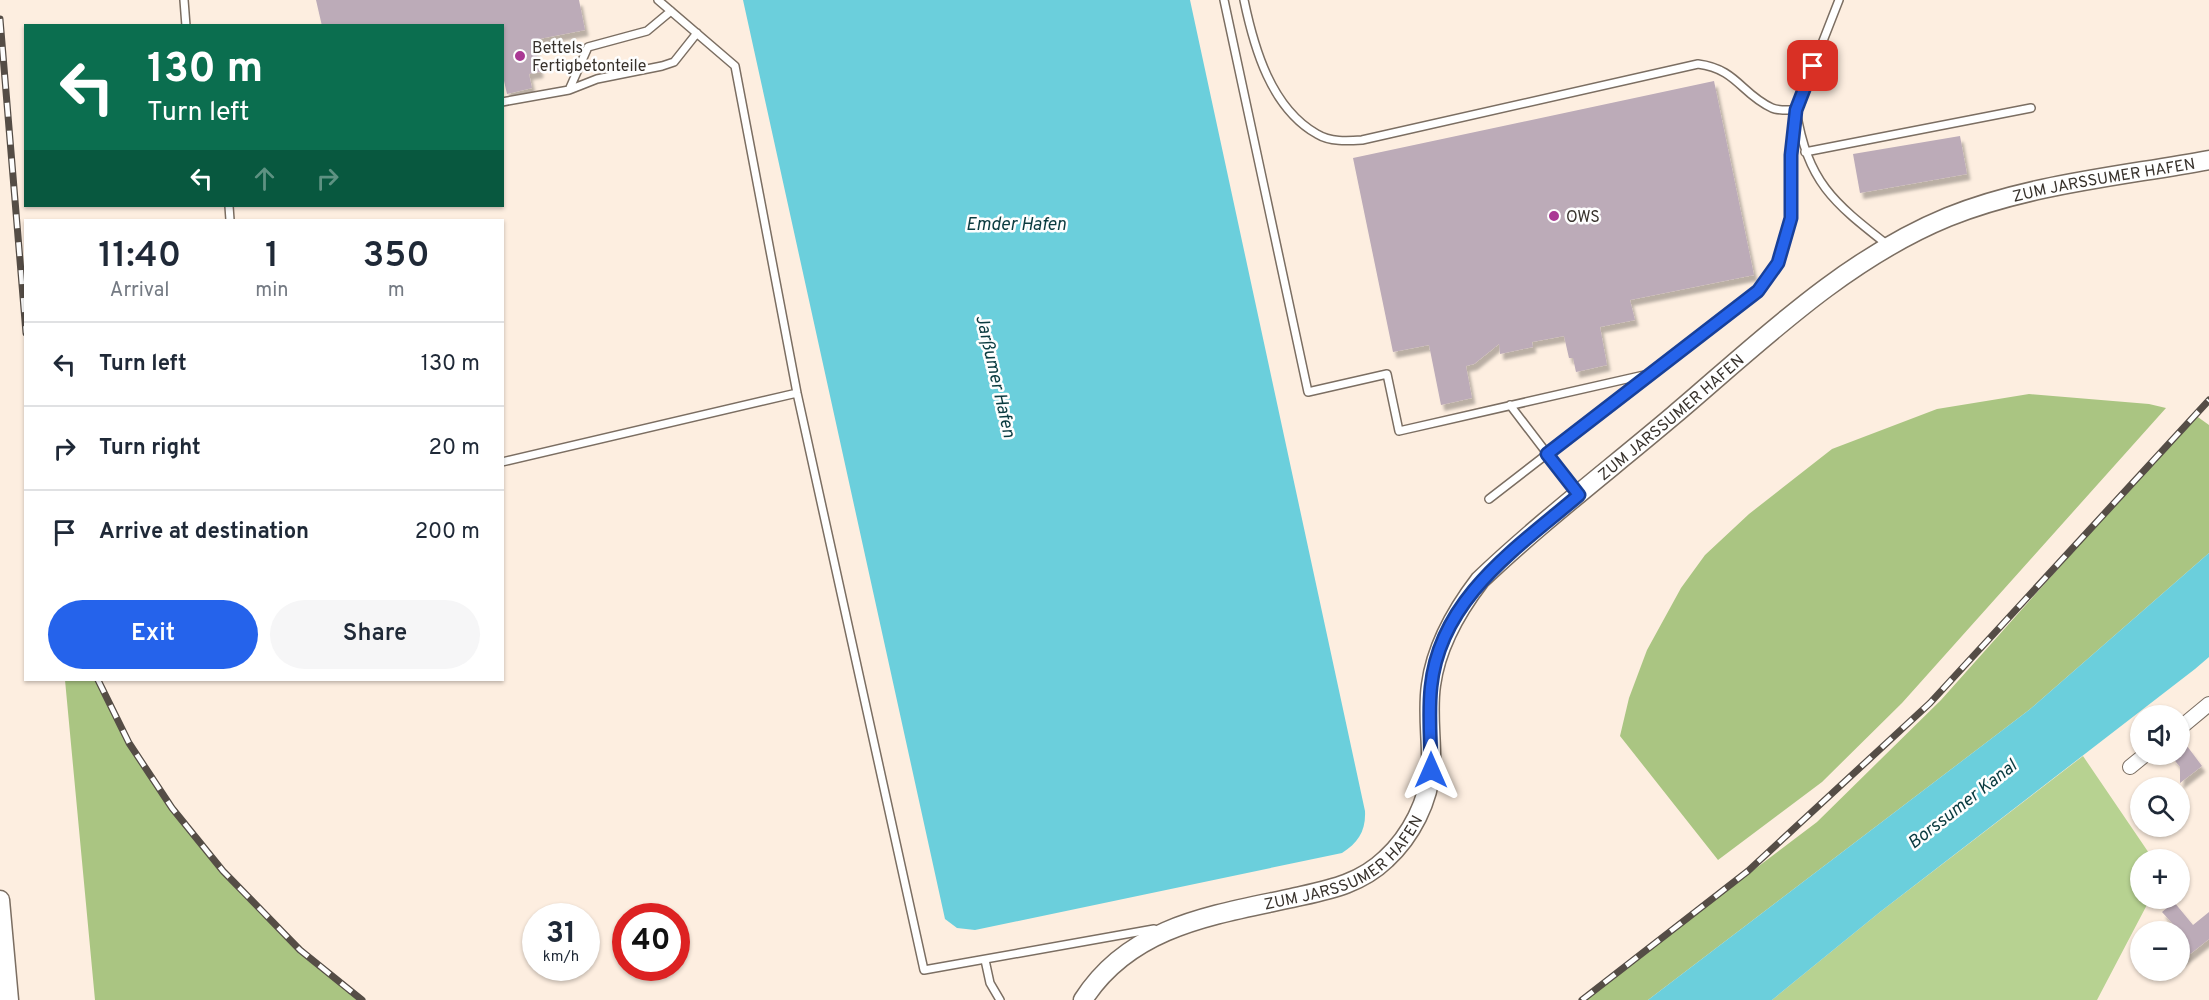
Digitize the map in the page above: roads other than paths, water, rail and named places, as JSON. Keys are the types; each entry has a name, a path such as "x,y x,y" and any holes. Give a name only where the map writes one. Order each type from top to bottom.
{"street":[{"name":"ZUM JARSSUMER HAFEN","path":"1083,1000 1099,978 1133,949 1175,926 1338,888 1369,873 1393,852 1410,830 1425,795 1431,770 1431,687 1444,641 1458,612 1480,580 1809,302 1849,271 1889,247 1950,216 2018,195 2209,160"},
{"path":"2190,720 2209,704"},
{"path":"0,900 9,1000"}],"lane":[{"path":"184,0 186,24"},
{"path":"658,0 735,66 797,393 924,970 1175,926"},
{"path":"1224,0 1308,392 1387,375 1399,431 1653,373"},
{"path":"1244,0 1260,58 1275,91 1293,116 1318,135 1340,141 1362,140 1698,64 1727,72 1773,109 1796,110"},
{"path":"1489,499 1758,291 1778,263 1791,218 1791,155 1796,110 1839,0"},
{"path":"569,90 588,47 647,31 671,11"},
{"path":"504,102 569,90 597,79 674,62 697,33"},
{"path":"1805,152 2031,108"},
{"path":"1796,110 1805,152 1824,190 1889,247"},
{"path":"504,462 797,393"},
{"path":"1510,405 1579,495"},
{"path":"985,960 990,983 1000,1000"}],"water":[{"name":"Emder Hafen","path":"743,0 1190,0 1365,811 1360,836 1348,849 1342,853 975,930 957,928 945,919"},
{"name":"Borssumer Kanal","path":"2209,553 2209,657 2195,669 2148,705 2130,705 2130,719 1880,912 1772,1000 1648,1000 2029,710"}],"railway":[{"path":"0,19 24,309"},
{"path":"1582,1000 1748,871 1930,703 2209,400"},
{"path":"98,681 129,743 172,808 223,871 300,950 362,1000"}],"place":[{"name":"Bettels Fertigbetonteile","path":"520,56"},
{"name":"OWS","path":"1554,216"}],"water label":[{"name":"Jarßumer Hafen","path":"996,376"}]}
